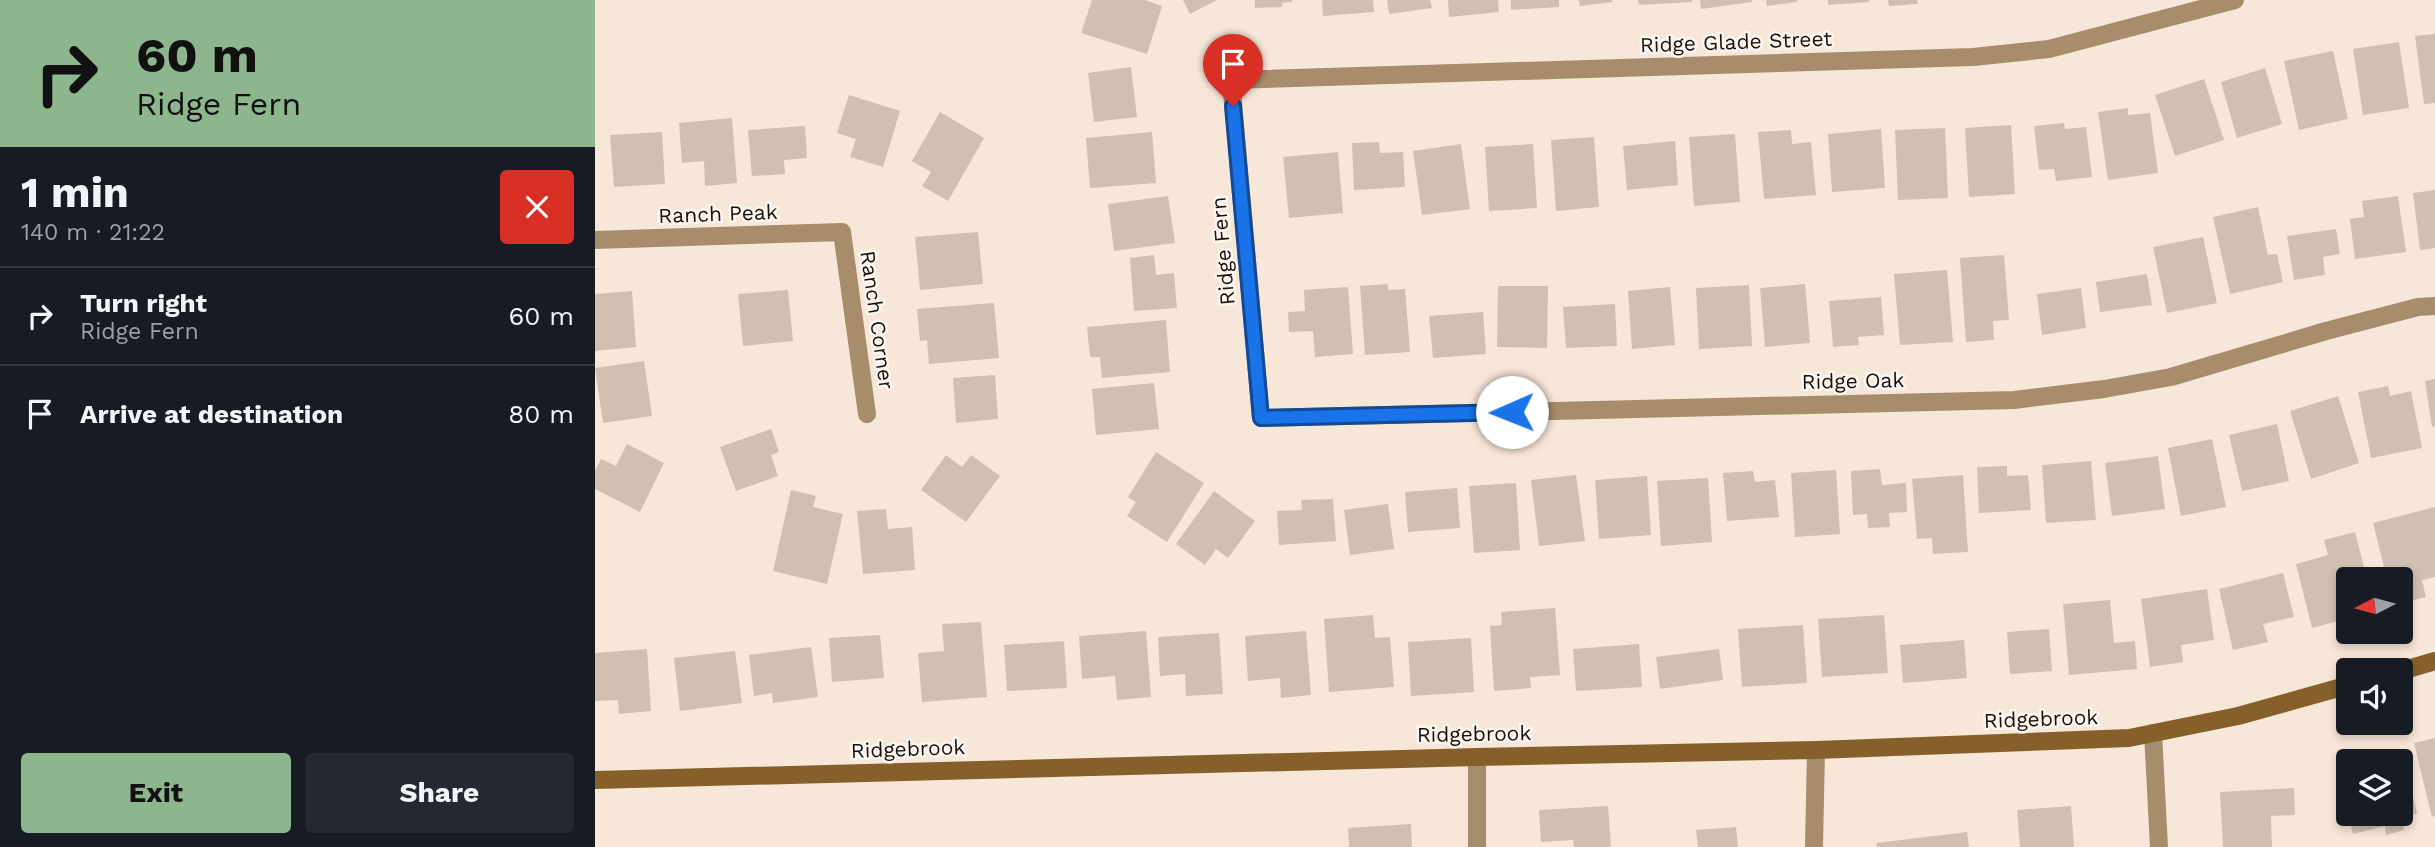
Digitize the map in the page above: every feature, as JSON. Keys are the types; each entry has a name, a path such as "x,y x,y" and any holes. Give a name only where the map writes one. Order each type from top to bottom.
{"street":[{"name":"Ridge Glade Street","path":"1231,80 1973,57 2049,49 2235,0"},
{"name":"Ridge Fern","path":"1231,80 1261,418"},
{"name":"Ranch Peak","path":"595,240 842,232"},
{"name":"Ranch Corner","path":"842,232 867,414"},
{"name":"Ridge Oak","path":"1261,418 2014,400 2104,390 2171,377 2326,331 2418,307 2435,306"},
{"path":"2413,667 2435,661"},
{"name":"Ridgebrook","path":"595,780 1816,750 2129,738 2238,716 2336,689"},
{"path":"2153,733 2159,847"},
{"path":"1814,847 1816,750"},
{"path":"1476,847 1477,757"}],"building":[{"path":"1092,0 1145,0 1162,6 1147,54 1081,33"},
{"path":"1183,0 1217,0 1190,14"},
{"path":"1255,0 1292,2 1282,3 1282,7 1255,8"},
{"path":"1322,0 1373,0 1374,12 1323,16"},
{"path":"1387,0 1430,0 1432,8 1389,14"},
{"path":"1448,0 1498,0 1499,12 1449,17"},
{"path":"1511,0 1559,0 1559,7 1511,10"},
{"path":"1579,0 1612,0 1613,2 1580,6"},
{"path":"1638,0 1692,0 1692,2 1639,5"},
{"path":"1700,0 1752,0 1752,2 1701,9"},
{"path":"1766,0 1797,0 1797,2 1767,6"},
{"path":"1828,0 1869,0 1869,2 1828,5"},
{"path":"1888,0 1917,0 1918,4 1889,6"},
{"path":"2435,34 2435,103 2424,104 2415,36"},
{"path":"2399,42 2409,108 2363,115 2353,49"},
{"path":"2333,51 2348,119 2299,130 2284,61"},
{"path":"1131,67 1137,117 1094,122 1088,73"},
{"path":"2265,68 2282,124 2237,138 2221,82"},
{"path":"2204,79 2224,140 2175,156 2155,95"},
{"path":"849,95 900,111 883,167 850,157 856,139 837,133"},
{"path":"2128,108 2128,115 2150,113 2158,173 2108,180 2098,112"},
{"path":"940,112 984,138 948,201 922,186 931,172 912,161"},
{"path":"732,118 737,183 705,186 704,161 682,163 679,123"},
{"path":"2064,123 2065,129 2086,127 2092,177 2056,181 2054,169 2039,170 2034,126"},
{"path":"2011,125 2015,194 1969,197 1965,128"},
{"path":"805,126 807,158 784,160 785,174 752,176 748,130"},
{"path":"1945,128 1948,198 1898,200 1895,130"},
{"path":"1881,129 1885,188 1832,192 1828,134"},
{"path":"1791,130 1792,144 1811,142 1816,195 1764,199 1758,132"},
{"path":"662,132 665,184 614,187 610,135"},
{"path":"1152,132 1156,183 1090,188 1086,138"},
{"path":"1735,134 1740,202 1694,206 1689,137"},
{"path":"1594,137 1599,207 1556,211 1551,140"},
{"path":"1675,141 1678,185 1627,190 1623,146"},
{"path":"1379,142 1380,153 1403,152 1405,187 1354,190 1352,143"},
{"path":"1461,144 1470,209 1422,215 1413,151"},
{"path":"1533,144 1537,208 1489,211 1485,147"},
{"path":"1338,152 1343,213 1289,218 1283,157"},
{"path":"2435,190 2435,248 2420,250 2413,193"},
{"path":"1168,196 1175,243 1114,251 1108,204"},
{"path":"2398,196 2406,252 2355,259 2350,219 2364,217 2362,201"},
{"path":"2258,207 2268,255 2277,254 2283,282 2230,294 2213,217"},
{"path":"2336,229 2340,254 2323,257 2325,275 2294,280 2287,236"},
{"path":"978,232 983,284 920,290 915,237"},
{"path":"2203,237 2217,303 2167,313 2153,247"},
{"path":"1154,255 1156,275 1174,273 1177,308 1134,311 1130,258"},
{"path":"2004,255 2009,320 1993,321 1994,340 1966,342 1960,258"},
{"path":"1947,270 1953,342 1900,345 1894,274"},
{"path":"2147,274 2152,305 2100,312 2096,282"},
{"path":"1388,284 1388,290 1405,289 1410,352 1365,355 1360,286"},
{"path":"1805,284 1810,343 1765,347 1760,288"},
{"path":"1749,285 1752,346 1699,349 1696,288"},
{"path":"1498,286 1548,286 1547,348 1497,347"},
{"path":"1348,287 1353,354 1315,357 1313,331 1289,332 1288,312 1305,311 1304,290"},
{"path":"1670,287 1675,345 1632,349 1628,291"},
{"path":"2081,288 2086,328 2042,335 2037,294"},
{"path":"788,290 793,341 743,346 738,294"},
{"path":"632,291 636,347 595,351 595,294"},
{"path":"1881,297 1884,335 1858,337 1859,345 1833,347 1829,301"},
{"path":"994,303 999,358 929,364 927,340 920,341 917,309"},
{"path":"1615,304 1617,346 1566,348 1563,307"},
{"path":"1483,312 1486,354 1433,358 1429,316"},
{"path":"1166,320 1170,372 1102,378 1100,357 1090,357 1087,327"},
{"path":"644,361 652,416 603,423 595,368"},
{"path":"995,375 998,419 956,423 953,378"},
{"path":"2435,379 2435,426 2432,427 2425,381"},
{"path":"1154,383 1159,429 1096,435 1092,389"},
{"path":"2388,386 2390,396 2411,391 2422,448 2371,458 2358,392"},
{"path":"2338,396 2359,463 2311,479 2290,411"},
{"path":"2277,424 2289,481 2242,491 2229,435"},
{"path":"771,429 779,452 771,455 778,476 736,491 720,447"},
{"path":"2212,439 2226,507 2181,516 2168,448"},
{"path":"627,444 664,463 640,512 595,489 595,471 601,459 616,466"},
{"path":"1156,452 1204,483 1167,542 1127,516 1136,502 1128,497"},
{"path":"946,455 962,467 971,455 1000,476 966,522 921,490"},
{"path":"2158,456 2165,509 2112,516 2105,463"},
{"path":"2091,461 2096,520 2046,523 2042,465"},
{"path":"2007,466 2007,476 2028,475 2031,510 1979,513 1977,467"},
{"path":"1880,469 1882,485 1906,483 1907,512 1889,513 1890,527 1868,528 1867,514 1853,515 1851,471"},
{"path":"1836,470 1840,534 1795,537 1791,473"},
{"path":"1753,471 1755,482 1775,480 1779,517 1727,521 1723,473"},
{"path":"1576,475 1585,541 1539,546 1531,480"},
{"path":"1963,475 1968,552 1933,554 1932,538 1917,539 1912,479"},
{"path":"1647,476 1651,535 1599,539 1595,480"},
{"path":"1708,478 1712,542 1661,546 1657,481"},
{"path":"1516,483 1520,550 1474,553 1469,486"},
{"path":"1457,488 1460,528 1408,532 1405,492"},
{"path":"791,490 816,496 813,507 843,514 827,584 773,571"},
{"path":"1214,491 1255,521 1228,558 1216,549 1205,565 1176,544"},
{"path":"1333,499 1336,541 1279,545 1277,511 1302,510 1301,500"},
{"path":"1388,504 1394,549 1350,555 1344,510"},
{"path":"2435,507 2435,577 2422,580 2426,597 2413,600 2413,567 2384,567 2373,523"},
{"path":"886,509 888,529 912,527 915,570 863,574 857,511"},
{"path":"2355,532 2364,567 2336,567 2336,622 2312,628 2296,564 2328,555 2324,540"},
{"path":"2283,573 2294,617 2263,624 2268,642 2233,650 2219,589"},
{"path":"2207,589 2214,640 2181,645 2183,662 2150,667 2141,599"},
{"path":"2110,600 2114,643 2135,641 2137,669 2069,675 2063,604"},
{"path":"1555,608 1560,675 1530,677 1531,688 1494,691 1490,626 1502,625 1501,612"},
{"path":"1373,615 1375,638 1390,637 1394,687 1329,692 1324,619"},
{"path":"1884,615 1888,673 1822,677 1818,619"},
{"path":"981,622 987,697 922,702 918,653 944,651 942,624"},
{"path":"1803,625 1807,683 1742,687 1738,629"},
{"path":"2049,629 2052,671 2010,674 2007,632"},
{"path":"1146,631 1151,697 1117,700 1115,676 1082,679 1079,636"},
{"path":"1306,631 1311,695 1281,698 1280,678 1248,681 1245,636"},
{"path":"1219,633 1223,694 1186,696 1185,674 1160,676 1158,637"},
{"path":"880,635 884,678 832,682 829,638"},
{"path":"1471,638 1474,692 1411,696 1408,642"},
{"path":"1964,640 1967,678 1903,683 1900,645"},
{"path":"1064,641 1067,688 1007,691 1004,645"},
{"path":"1639,644 1642,687 1576,691 1573,649"},
{"path":"811,647 818,697 773,703 772,693 754,696 749,655"},
{"path":"647,649 651,711 619,714 618,700 595,701 595,653"},
{"path":"1719,649 1723,680 1660,689 1656,657"},
{"path":"735,651 742,703 680,711 674,658"},
{"path":"2435,738 2435,816 2432,817 2414,743"},
{"path":"2294,788 2295,815 2271,816 2272,847 2223,847 2220,792"},
{"path":"2413,796 2417,814 2413,815"},
{"path":"1608,806 1611,847 1574,847 1573,840 1541,842 1539,810"},
{"path":"2071,806 2074,847 2020,847 2017,810"},
{"path":"1411,824 1412,847 1349,847 1348,828"},
{"path":"2351,826 2385,826 2353,834"},
{"path":"2385,826 2403,826 2404,830 2386,835"},
{"path":"1736,827 1738,847 1698,847 1696,830"},
{"path":"1967,832 1969,847 1877,847 1876,843"}],"route":[{"path":"1233,106 1261,418 1512,412"}]}
